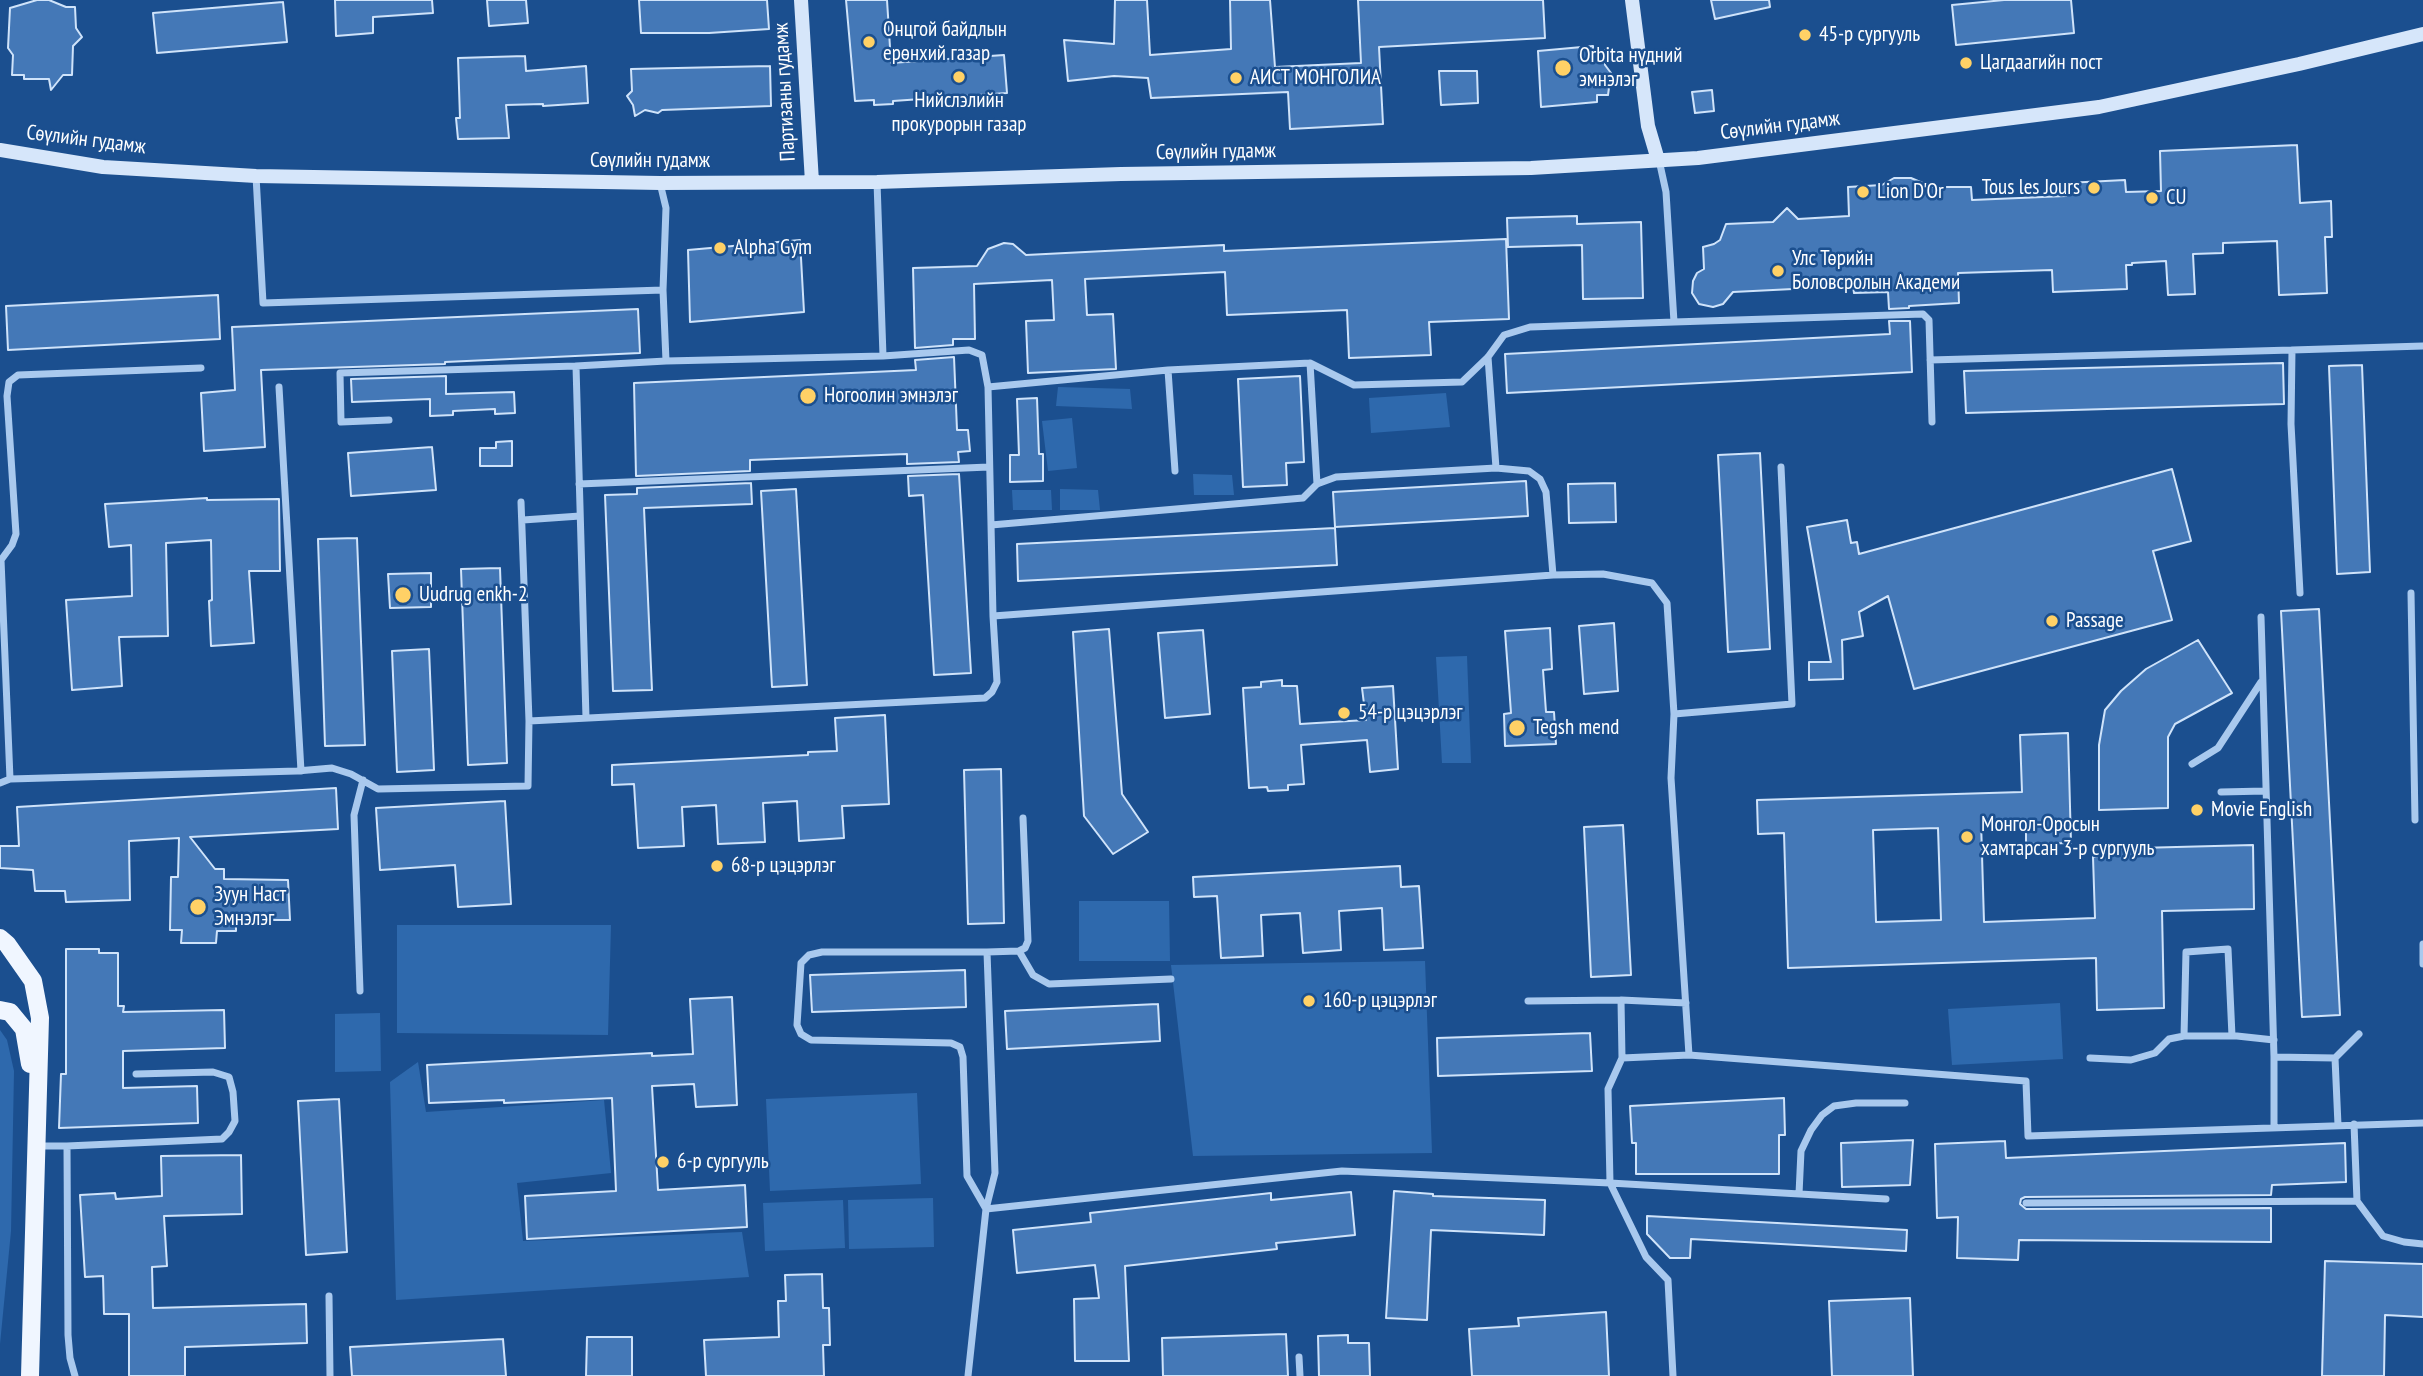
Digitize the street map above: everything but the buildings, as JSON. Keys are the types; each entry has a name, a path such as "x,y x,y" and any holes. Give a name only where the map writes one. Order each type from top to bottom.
{"main road":[{"name":"Партизаны гудамж","path":"801,0 812,182"},
{"path":"1632,0 1648,126 1658,160"},
{"name":"Сөүлийн гудамж","path":"0,150 103,167 256,176 660,183 877,182 1121,174 1531,168 1698,158 2099,107 2423,34"},
{"path":"0,938 33,981 40,1018 30,1376"},
{"path":"0,1010 10,1012 24,1029 37,1102"}],"street":[{"path":"1658,160 1665,192 1674,322"},
{"path":"256,176 263,303 663,290"},
{"path":"877,182 883,356"},
{"path":"660,183 666,208 663,290 666,361"},
{"path":"988,387 1168,370 1310,363 1354,385 1462,382 1488,357 1504,335 1530,327 1923,314 1929,320 1932,422"},
{"path":"1930,360 2423,346"},
{"path":"389,420 341,422 340,373 883,356 969,350 982,355 988,387 990,525 997,682 985,698 529,721"},
{"path":"2291,350 2291,424 2300,593"},
{"path":"1488,357 1496,468"},
{"path":"1310,363 1317,484"},
{"path":"576,366 586,718"},
{"path":"10,779 0,560 12,545 16,534 9,382 18,375 201,368"},
{"path":"1168,370 1175,471"},
{"path":"279,387 301,771"},
{"path":"579,484 989,467"},
{"path":"1674,714 1792,704 1781,467"},
{"path":"990,525 1303,498 1317,484 1336,477 1496,468 1529,471 1540,479 1546,492 1553,575"},
{"path":"0,783 10,779 332,768 378,789 527,786 529,721 521,502"},
{"path":"523,520 580,516"},
{"path":"993,615 1553,575 1603,574 1651,583 1667,603 1674,714 1671,778 1689,1055"},
{"path":"2411,593 2415,820"},
{"path":"2261,617 2274,1040 2274,1128"},
{"path":"2192,764 2218,748 2262,682"},
{"path":"359,991 355,815 363,780"},
{"path":"2221,792 2265,791"},
{"path":"986,1209 967,1176 963,1057 960,1046 951,1043 811,1040 801,1034 797,1025 801,963 810,955 822,952 987,952 1019,951 1025,948 1028,941 1023,818"},
{"path":"2423,944 2423,964"},
{"path":"2184,1036 2186,952 2228,950 2232,1036"},
{"path":"1019,951 1033,975 1049,984 1171,979"},
{"path":"968,1376 986,1209 995,1173 987,952"},
{"path":"1528,1001 1621,1000 1686,1003"},
{"path":"1621,1000 1622,1058 1608,1089 1610,1183 1646,1256 1668,1280 1673,1376"},
{"path":"2274,1057 2334,1058 2359,1034"},
{"path":"2090,1058 2131,1060 2155,1053 2169,1039 2184,1036 2232,1036 2274,1040"},
{"path":"1622,1058 1689,1055 2026,1081 2028,1136 2423,1123"},
{"path":"2334,1058 2338,1125"},
{"path":"36,1146 222,1139 229,1132 235,1121 229,1077 213,1072 136,1074"},
{"path":"1799,1194 1801,1151 1822,1115 1834,1106 1905,1103"},
{"path":"2354,1125 2357,1201 2383,1236 2423,1244"},
{"path":"67,1146 68,1335 69,1358 75,1376"},
{"path":"986,1209 1342,1171 1886,1199"},
{"path":"2026,1203 2357,1201"},
{"path":"329,1296 330,1376"},
{"path":"1299,1357 1300,1376"}],"shaded area":[{"path":"1058,387 1130,389 1132,409 1056,406"},
{"path":"1446,393 1450,427 1371,433 1369,398"},
{"path":"1072,418 1077,468 1048,471 1042,421"},
{"path":"1193,474 1232,475 1234,495 1194,495"},
{"path":"1060,489 1098,490 1100,510 1060,510"},
{"path":"1012,490 1051,490 1052,510 1013,510"},
{"path":"1467,656 1471,763 1442,763 1436,657"},
{"path":"1079,901 1169,901 1170,961 1079,961"},
{"path":"397,925 611,925 608,1035 397,1033"},
{"path":"1425,961 1432,1153 1193,1156 1171,965"},
{"path":"2060,1003 2063,1059 1952,1065 1948,1009"},
{"path":"380,1013 381,1071 335,1072 335,1014"},
{"path":"0,1030 7,1040 14,1071 11,1231 0,1344"},
{"path":"418,1062 426,1112 604,1100 611,1173 517,1183 523,1241 742,1232 749,1277 396,1300 390,1082"},
{"path":"917,1093 921,1184 770,1191 766,1099"},
{"path":"933,1198 934,1247 849,1249 848,1200"},
{"path":"843,1200 845,1248 765,1251 763,1203"}],"place":[{"name":"45-р сургууль","path":"1805,35"},
{"name":"Онцгой байдлын ерөнхий газар","path":"869,42"},
{"name":"Цагдаагийн пост","path":"1966,63"},
{"name":"Orbita нүдний эмнэлэг","path":"1563,68"},
{"name":"Нийслэлийн прокурорын газар","path":"959,77"},
{"name":"АИСТ МОНГОЛИА","path":"1236,78"},
{"name":"Tous les Jours","path":"2094,188"},
{"name":"Lion D'Or","path":"1863,192"},
{"name":"CU","path":"2152,198"},
{"name":"Alpha Gym","path":"720,248"},
{"name":"Улс Төрийн Боловсролын Академи","path":"1778,271"},
{"name":"Ногоолин эмнэлэг","path":"808,396"},
{"name":"Uudrug enkh-2","path":"403,595"},
{"name":"Passage","path":"2052,621"},
{"name":"54-р цэцэрлэг","path":"1344,713"},
{"name":"Tegsh mend","path":"1517,728"},
{"name":"Movie English","path":"2197,810"},
{"name":"Монгол-Оросын хамтарсан 3-р сургууль","path":"1967,837"},
{"name":"68-р цэцэрлэг","path":"717,866"},
{"name":"Зуун Наст Эмнэлэг","path":"198,907"},
{"name":"160-р цэцэрлэг","path":"1309,1001"},
{"name":"6-р сургууль","path":"663,1162"}]}
